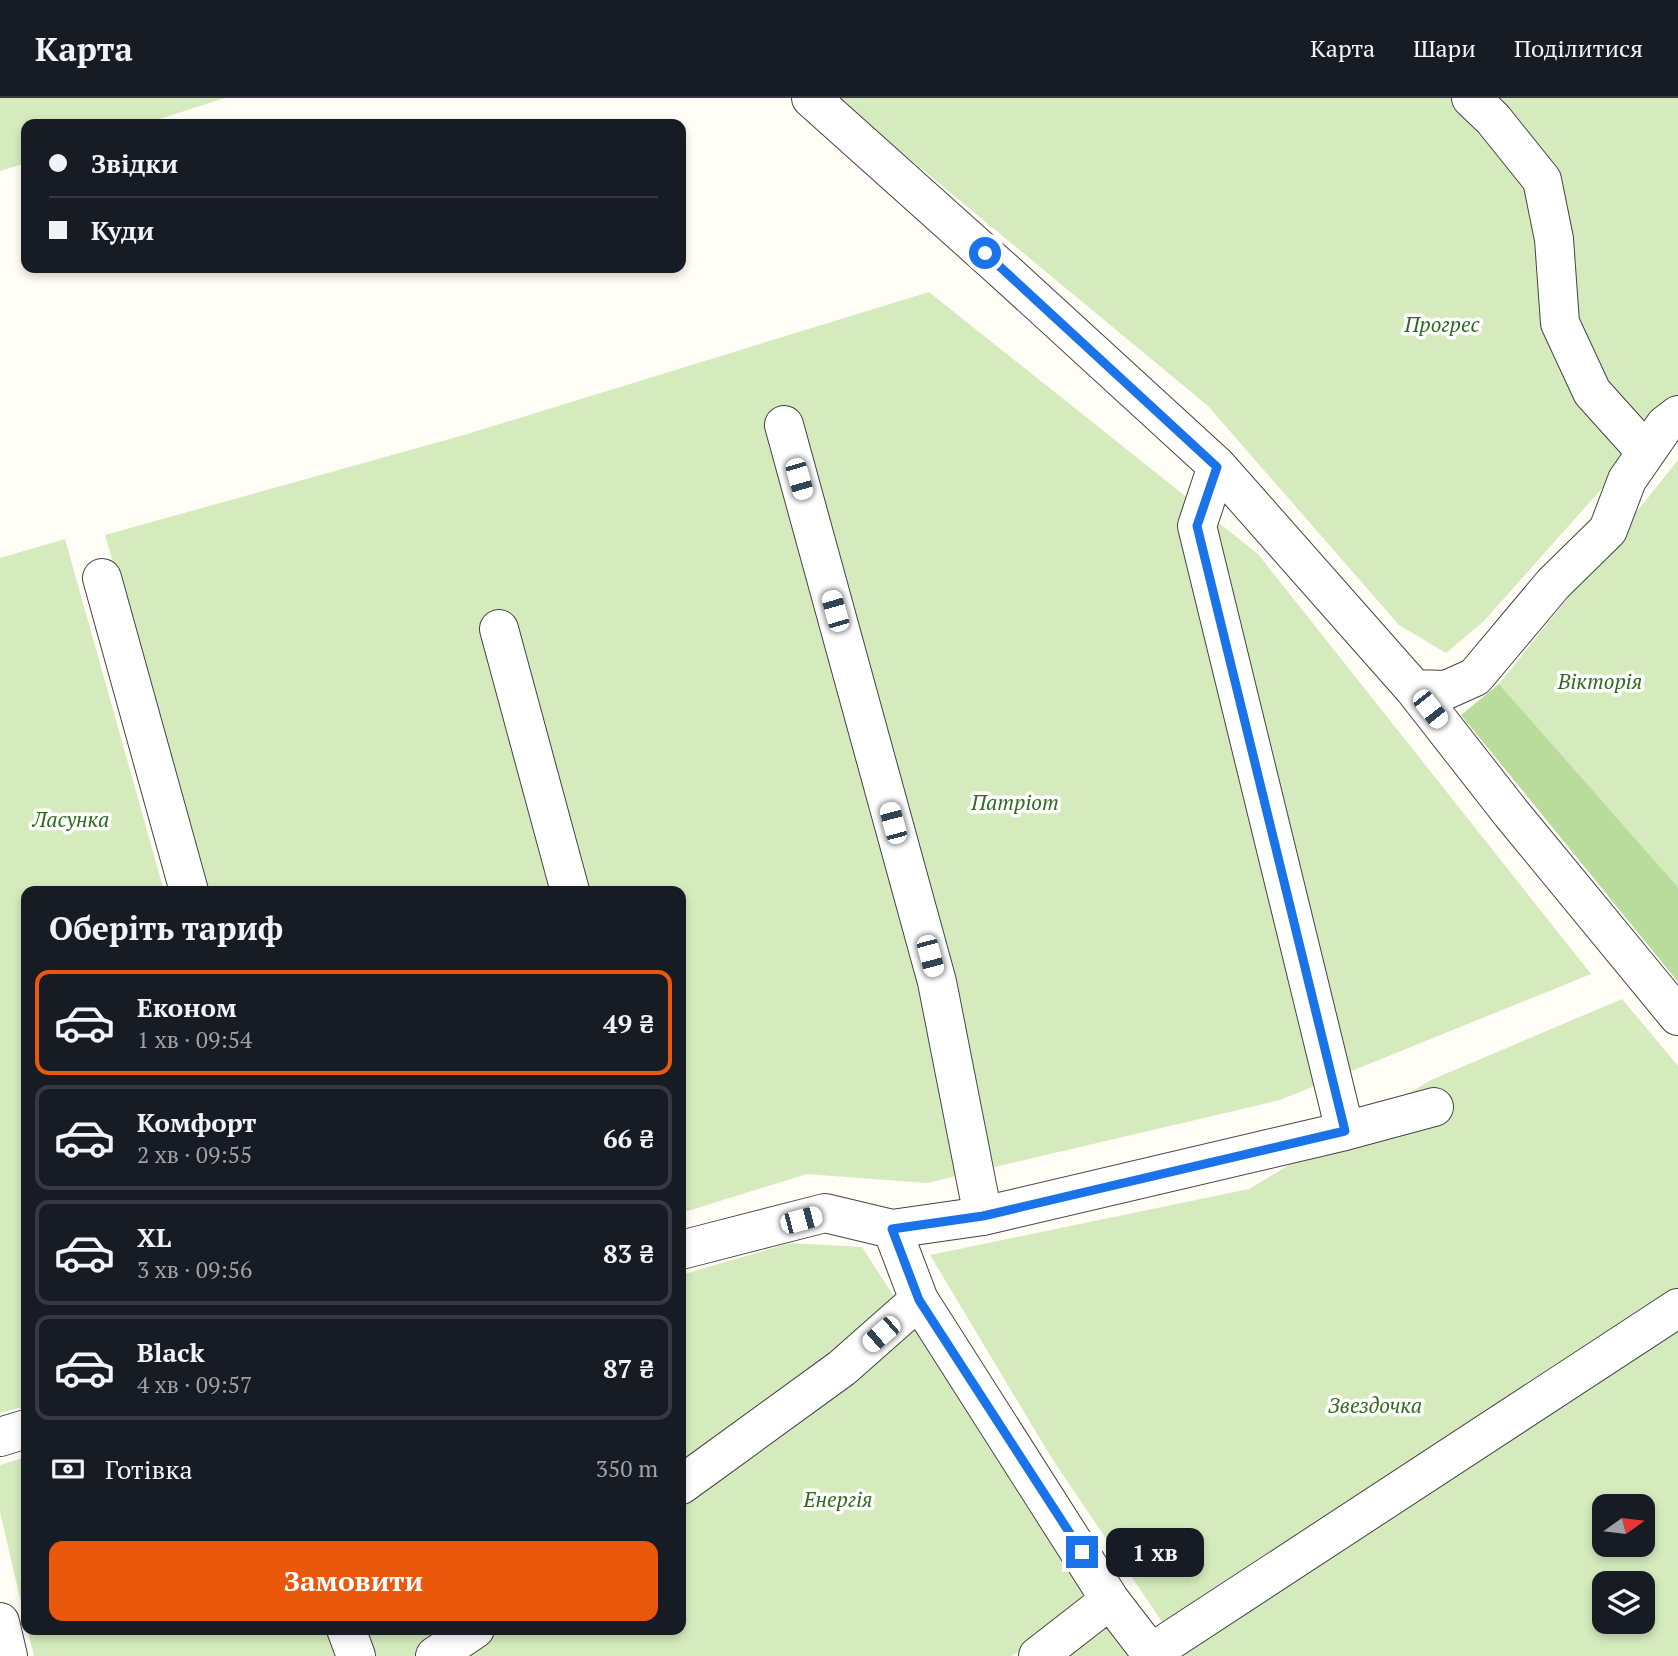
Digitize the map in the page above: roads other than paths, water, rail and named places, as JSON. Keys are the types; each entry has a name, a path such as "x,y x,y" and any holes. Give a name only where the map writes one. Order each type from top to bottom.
{"street":[{"path":"811,98 1217,467 1414,688 1511,813 1678,1016"},
{"path":"1471,98 1493,119 1542,180 1554,239 1560,323 1592,392 1646,452"},
{"path":"1414,688 1446,690 1475,677 1553,584 1608,530 1627,480 1665,425 1678,415"},
{"path":"784,425 937,982 983,1216"},
{"path":"1217,467 1197,526 1345,1131"},
{"path":"102,578 188,886"},
{"path":"499,629 569,886"},
{"path":"686,1249 825,1213 892,1229 983,1216 1345,1131 1434,1107"},
{"path":"892,1229 919,1300 1110,1600 1152,1655 1678,1308"},
{"path":"686,1481 842,1368 919,1300"},
{"path":"0,1437 21,1431"},
{"path":"1038,1656 1110,1600"},
{"path":"0,1622 8,1656"},
{"path":"348,1635 356,1656"},
{"path":"435,1656 466,1635"}],"park label":[{"name":"Прогрес","path":"1442,325"},
{"name":"Вікторія","path":"1600,682"},
{"name":"Патріот","path":"1015,803"},
{"name":"Ласунка","path":"71,820"},
{"name":"Звездочка","path":"1375,1406"},
{"name":"Енергія","path":"838,1500"}]}
